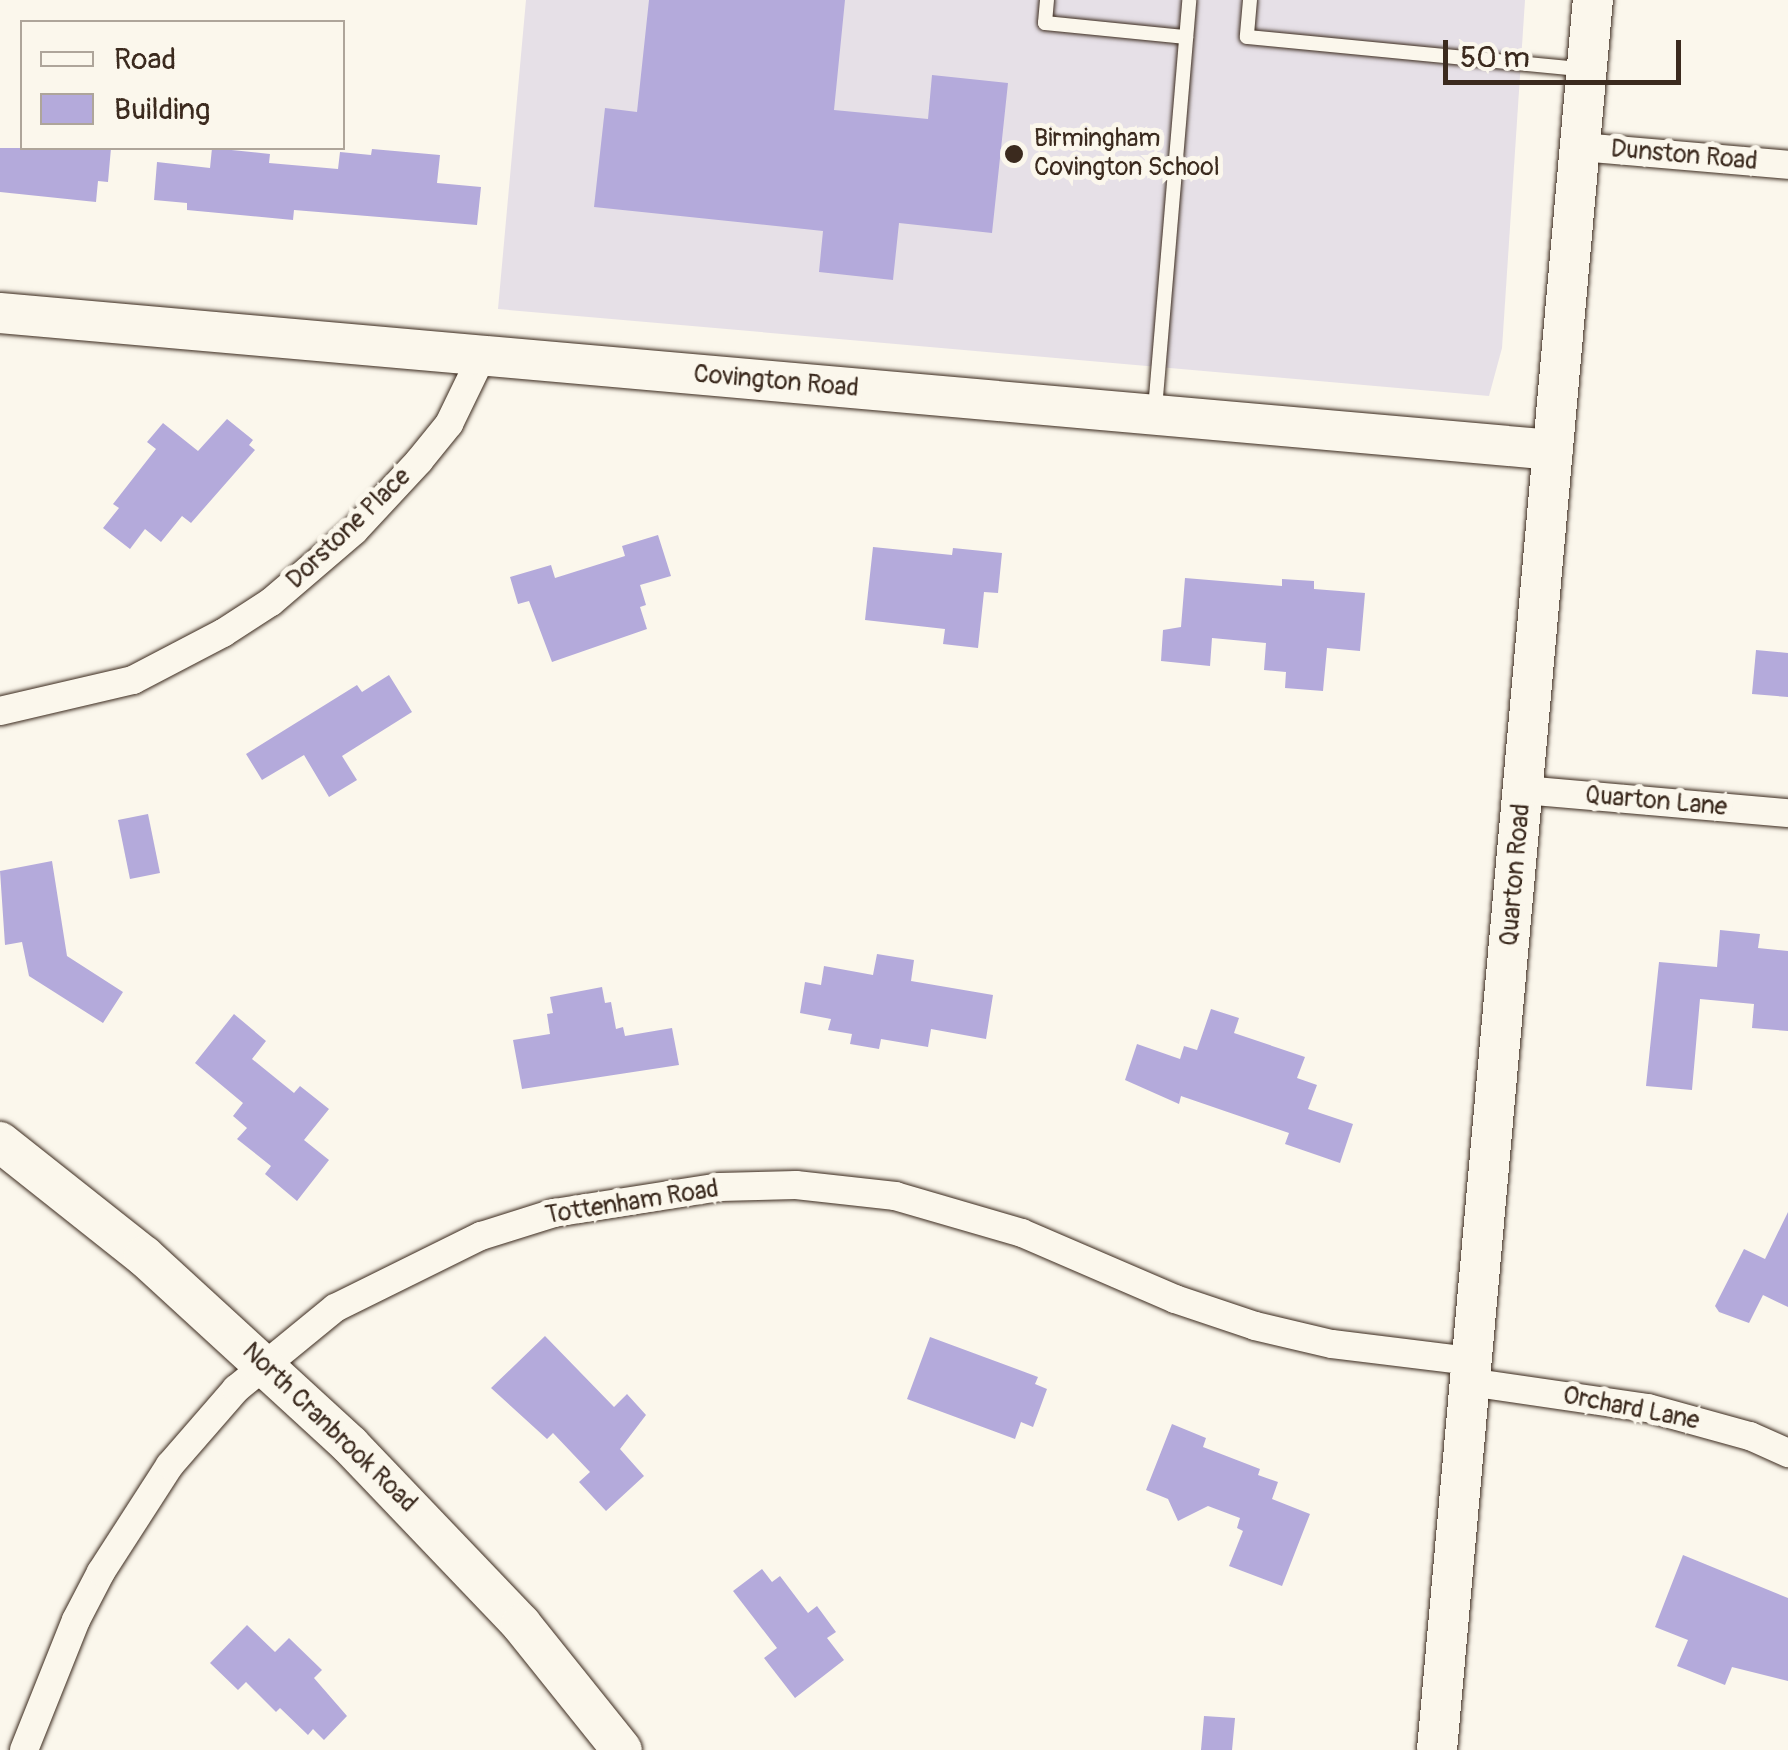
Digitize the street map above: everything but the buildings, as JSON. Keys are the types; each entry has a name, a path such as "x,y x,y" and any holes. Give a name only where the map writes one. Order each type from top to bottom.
{"street":[{"name":"Quarton Road","path":"1437,1750 1593,0"},
{"name":"Dunston Road","path":"1580,147 1788,165"},
{"name":"Covington Road","path":"0,314 1553,450"},
{"name":"Dorstone Place","path":"0,711 133,680 223,633 271,602 312,571 420,461 467,393 482,356"},
{"name":"Quarton Lane","path":"1524,790 1788,813"},
{"name":"North Cranbrook Road","path":"0,1142 102,1220 262,1364 435,1530 521,1624 622,1750"},
{"name":"Tottenham Road","path":"24,1750 76,1620 134,1517 170,1465 262,1364 335,1308 481,1236 595,1204 684,1190 762,1185 854,1190 946,1208 1022,1232 1175,1298 1255,1326 1470,1372"},
{"name":"Orchard Lane","path":"1470,1372 1648,1408 1750,1436 1788,1453"}],"lane":[{"path":"1047,0 1045,23 1186,37"},
{"path":"1154,415 1189,0"},
{"path":"1250,0 1247,37 1586,69"}],"shaded area":[{"name":"Birmingham Covington School","path":"526,0 1525,0 1502,348 1489,396 498,309"}],"place":[{"name":"Birmingham Covington School","path":"1014,154"}]}
